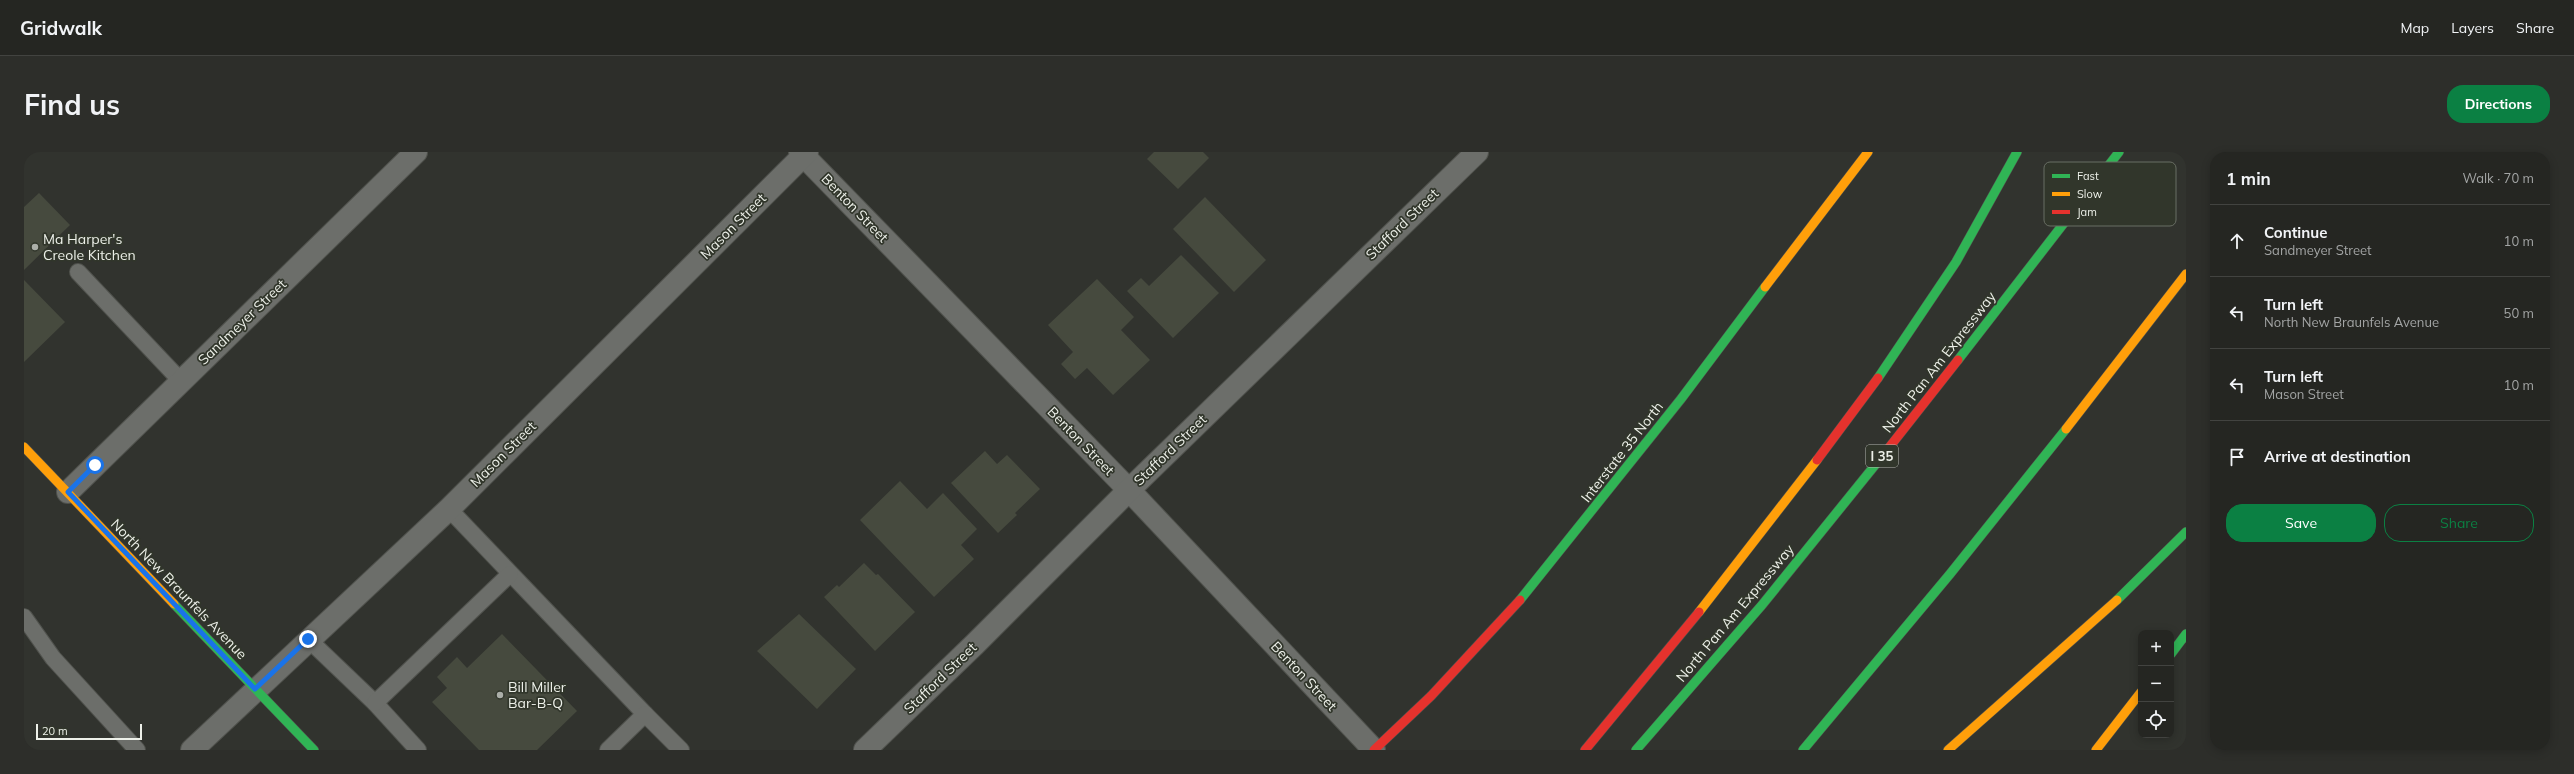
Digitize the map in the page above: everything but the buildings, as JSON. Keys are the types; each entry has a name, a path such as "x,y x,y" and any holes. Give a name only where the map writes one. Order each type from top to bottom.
{"main road":[{"name":"Interstate 35 North","path":"1374,750 1431,696 1525,595 1681,399 1868,152"},
{"path":"1585,750 1713,596 1896,354 1941,288 1980,222 2017,152"},
{"name":"North Pan Am Expressway","path":"2111,162 2119,152"},
{"name":"North Pan Am Expressway","path":"1636,750 1792,568 1938,387 2062,226"},
{"path":"1803,750 1860,684 2048,454 2186,274"},
{"name":"North New Braunfels Avenue","path":"24,447 314,750"},
{"path":"1948,750 2100,616 2186,532"},
{"path":"2174,650 2186,634"},
{"path":"2096,750 2138,696"}],"street":[{"name":"Sandmeyer Street","path":"68,492 416,152"},
{"name":"Stafford Street","path":"864,750 975,644 1128,490 1477,152"},
{"name":"Benton Street","path":"804,153 1128,490 1374,750"},
{"name":"Mason Street","path":"192,750 308,639 449,509 804,153"}],"lane":[{"path":"78,272 181,382"},
{"path":"449,509 681,750"},
{"path":"375,703 510,574"},
{"path":"24,618 53,658 137,750"},
{"path":"308,639 375,703 413,748"},
{"path":"608,750 645,714"}],"traffic: fast":[{"path":"1878,378 1956,262 2017,152"},
{"path":"2111,162 2119,152"},
{"path":"1958,360 2062,226"},
{"path":"1520,600 1681,399 1765,287"},
{"path":"1803,750 1950,574 2066,429"},
{"path":"1636,750 1762,605 1884,454"},
{"path":"2117,600 2186,532"},
{"path":"174,604 314,750"},
{"path":"2174,650 2186,634"}],"traffic: slow":[{"path":"1765,287 1868,152"},
{"path":"2066,429 2186,274"},
{"path":"24,447 174,604"},
{"path":"1699,612 1817,460"},
{"path":"1948,750 2117,600"},
{"path":"2096,750 2138,696"}],"traffic: jam":[{"path":"1884,454 1958,360"},
{"path":"1817,460 1878,378"},
{"path":"1374,750 1431,696 1520,600"},
{"path":"1585,750 1699,612"}],"place":[{"name":"Ma Harper's Creole Kitchen","path":"35,247"},
{"name":"Bill Miller Bar-B-Q","path":"500,695"}],"route":[{"path":"95,465 68,492 255,689 308,639"}]}
